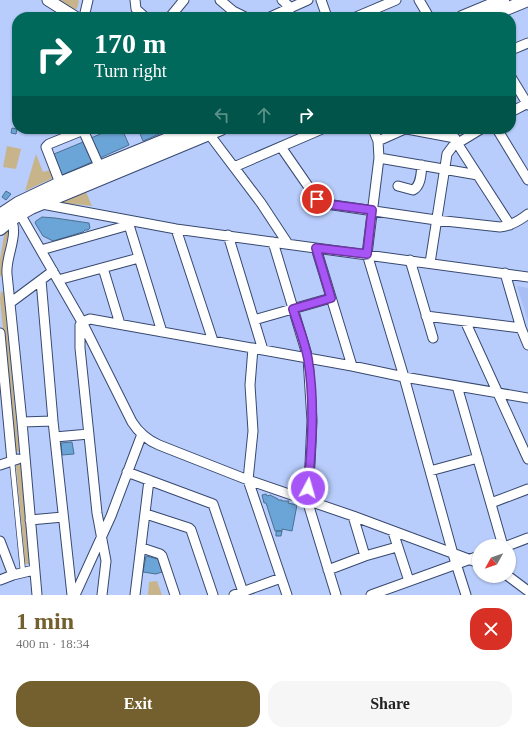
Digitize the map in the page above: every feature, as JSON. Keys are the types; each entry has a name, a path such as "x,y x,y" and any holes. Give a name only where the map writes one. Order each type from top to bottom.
{"main road":[{"path":"474,12 503,0"},
{"path":"499,12 528,0"},
{"path":"0,229 7,214 18,203 60,183 100,168 180,134"},
{"path":"7,214 42,204 200,134"}],"street":[{"path":"48,0 67,12"},
{"path":"85,12 88,0"},
{"path":"135,0 136,9 139,12"},
{"path":"174,12 184,0"},
{"path":"220,0 235,12"},
{"path":"282,0 290,8"},
{"path":"281,12 308,0"},
{"path":"321,0 325,12"},
{"path":"373,0 379,8"},
{"path":"369,12 396,0"},
{"path":"419,0 426,12"},
{"path":"516,48 528,44"},
{"path":"516,85 528,104 516,110"},
{"path":"60,183 46,147 49,144 73,134"},
{"path":"87,134 100,168"},
{"path":"209,134 261,203 288,244"},
{"path":"234,167 311,134"},
{"path":"375,134 378,141 379,158 367,254 404,377 453,554 466,595"},
{"path":"378,141 394,134"},
{"path":"429,134 456,140"},
{"path":"453,134 510,225"},
{"path":"430,263 448,150 456,140 470,134"},
{"path":"500,134 528,179"},
{"path":"281,147 314,195 321,202 436,220 500,226 516,223 528,214"},
{"path":"379,158 478,175"},
{"path":"398,186 413,190 417,188 422,165"},
{"path":"42,204 130,223 228,235 528,277"},
{"path":"7,214 41,250 82,322 132,422 142,434 152,442 248,480 353,516 472,561"},
{"path":"7,214 14,230 4,285 10,303 37,595"},
{"path":"41,250 130,223"},
{"path":"130,223 139,258 162,332"},
{"path":"176,229 213,341"},
{"path":"228,235 263,350"},
{"path":"273,242 308,358 312,421 307,500 336,595"},
{"path":"316,248 352,366"},
{"path":"58,280 139,258"},
{"path":"410,260 433,338"},
{"path":"103,268 120,324"},
{"path":"10,303 53,271"},
{"path":"505,273 521,328 528,345"},
{"path":"41,280 53,421 72,595"},
{"path":"254,320 331,298"},
{"path":"426,316 521,328"},
{"path":"102,595 106,561 97,513 80,348 80,325 82,322 90,319 120,324 352,366 404,377 528,398"},
{"path":"465,321 528,459"},
{"path":"0,335 5,430 12,461"},
{"path":"253,348 250,384 253,431 248,480 287,595"},
{"path":"457,386 501,539"},
{"path":"22,422 53,421"},
{"path":"55,437 89,434"},
{"path":"75,595 111,516 142,434"},
{"path":"0,465 25,457"},
{"path":"430,471 478,458"},
{"path":"127,472 213,504 244,593"},
{"path":"135,595 142,548 149,480"},
{"path":"491,503 528,489"},
{"path":"146,514 192,530 213,595"},
{"path":"353,516 365,556"},
{"path":"30,520 63,517"},
{"path":"393,532 409,581"},
{"path":"516,543 528,538"},
{"path":"0,540 13,575"},
{"path":"328,570 365,556 397,547"},
{"path":"142,548 162,556 175,595"},
{"path":"371,595 472,559"},
{"path":"0,580 34,570"},
{"path":"234,595 244,593 281,578"},
{"path":"516,582 528,591"}],"lane":[{"path":"12,461 23,572"}],"shaded area":[{"path":"60,0 78,0 77,9 73,9"},
{"path":"7,146 21,149 16,169 3,167"},
{"path":"36,154 43,172 50,170 53,178 25,191"},
{"path":"86,192 92,206 63,203 62,201"},
{"path":"9,229 2,275 0,277 0,260 5,230"},
{"path":"517,286 528,288 528,321"},
{"path":"1,291 4,293 18,452 15,451 0,299"},
{"path":"19,463 21,464 29,564 25,563 16,466"},
{"path":"157,581 162,595 148,595 149,582"}],"building":[{"path":"100,134 124,134 129,145 100,158 91,138"},
{"path":"140,134 159,134 143,141"},
{"path":"83,142 92,162 62,175 54,154"},
{"path":"6,191 11,194 6,200 2,197"},
{"path":"42,217 89,223 90,228 83,232 53,241 43,236 35,223"},
{"path":"72,442 74,454 62,455 61,443"},
{"path":"266,494 267,496 270,495 278,500 289,501 288,503 297,505 292,531 282,529 282,531 275,531 262,495"},
{"path":"276,531 282,531 281,536 276,536"},
{"path":"146,556 158,559 162,572 156,574 143,572"}],"route":[{"path":"308,488 312,436 312,406 308,358 293,309 331,298 316,248 367,254 372,210 326,204 317,199"}]}
